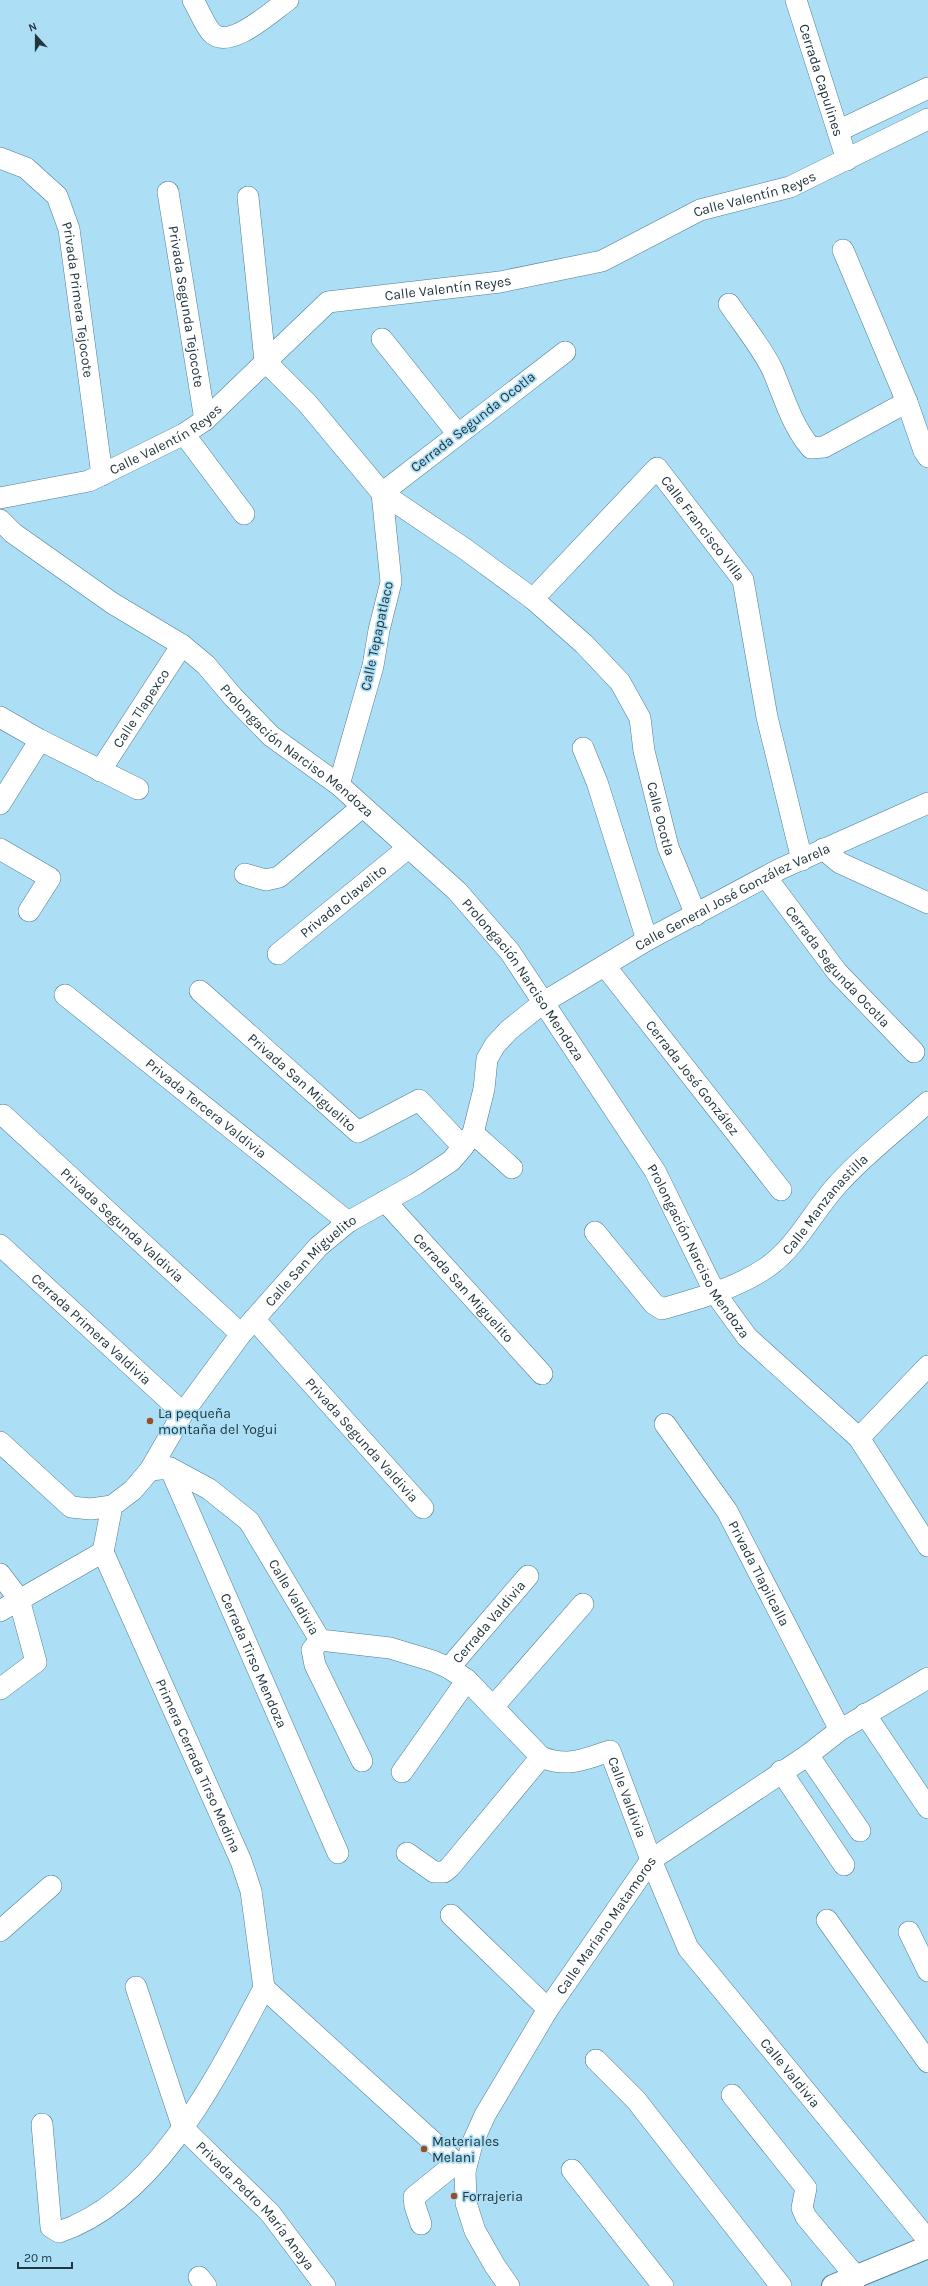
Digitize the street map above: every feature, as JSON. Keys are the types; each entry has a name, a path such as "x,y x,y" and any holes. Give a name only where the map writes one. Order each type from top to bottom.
{"main road":[{"path":"833,2286 857,2278 928,2247"}],"street":[{"path":"193,0 212,33 223,38 236,37 288,0"},
{"name":"Cerrada Capulines","path":"796,0 847,160"},
{"path":"838,131 928,88"},
{"name":"Calle Valentín Reyes","path":"0,498 89,481 184,434 205,420 328,302 500,282 602,261 700,210 790,187 928,119"},
{"name":"Privada Primera Tejocote","path":"0,158 26,168 57,196 69,229 102,475"},
{"name":"Privada Segunda Tejocote","path":"168,192 205,420"},
{"path":"248,197 265,361 307,402 382,493 465,549 533,599"},
{"path":"844,250 907,402 924,451 928,458"},
{"path":"729,304 772,370 784,401 803,439 811,448 824,447 907,402"},
{"path":"382,339 457,433"},
{"name":"Cerrada Segunda Ocotla","path":"382,493 457,433 565,352"},
{"path":"184,434 244,514"},
{"name":"Calle Francisco Villa","path":"533,599 657,468 744,580 768,718 802,860"},
{"name":"Calle Tepapatlaco","path":"339,785 373,666 379,630 391,582 382,493"},
{"name":"Prolongación Narciso Mendoza","path":"0,520 13,533 112,603 182,645 206,665 233,697 270,736 339,785 457,892 510,952 655,1171 715,1293 747,1337 858,1438 928,1546"},
{"name":"Calle Ocotla","path":"533,599 584,644 620,682 640,718 644,751 668,847 696,915"},
{"name":"Calle Tlapexco","path":"100,771 182,645"},
{"path":"0,717 40,740 138,789"},
{"path":"0,804 40,740"},
{"path":"583,748 597,782 647,940"},
{"name":"Calle General José González Varela","path":"544,1002 647,940 766,877 823,849 928,803"},
{"path":"245,874 266,880 279,877 362,807"},
{"name":"Privada Clavelito","path":"278,954 408,848"},
{"path":"0,849 50,878 29,911"},
{"path":"823,849 840,863 928,903"},
{"name":"Cerrada Segunda Ocotla","path":"766,877 837,972 914,1052"},
{"name":"Cerrada José González","path":"605,966 781,1190"},
{"name":"Privada San Miguelito","path":"200,991 358,1132 419,1100 468,1140"},
{"name":"Privada Tercera Valdivia","path":"65,995 348,1222"},
{"name":"Calle San Miguelito","path":"112,1506 160,1469 183,1413 247,1326 318,1247 348,1222 451,1161 468,1140 484,1089 487,1059 495,1045 509,1030 544,1002"},
{"name":"Calle Manzanastilla","path":"595,1232 654,1304 662,1309 715,1293 766,1268 802,1234 820,1204 840,1182 928,1102"},
{"name":"Privada Segunda Valdivia","path":"3,1115 247,1326 423,1508"},
{"path":"468,1140 512,1168"},
{"name":"Cerrada San Miguelito","path":"385,1201 542,1374"},
{"name":"Cerrada Primera Valdivia","path":"0,1245 183,1413"},
{"path":"858,1438 928,1366"},
{"name":"Privada Tlapilcalla","path":"665,1424 727,1511 840,1730"},
{"path":"0,1442 71,1507 91,1510 112,1506 103,1552 0,1611"},
{"name":"Calle Valdivia","path":"160,1469 209,1490 249,1521 320,1640 390,1648 433,1661 449,1668 466,1680 541,1757 553,1762 570,1764 610,1751 651,1860 688,1948 928,2240"},
{"name":"Cerrada Tirso Mendoza","path":"160,1469 338,1853"},
{"name":"Primera Cerrada Tirso Medina","path":"103,1552 241,1861 251,1891 264,1988"},
{"path":"0,1574 19,1599 36,1662 0,1689"},
{"name":"Cerrada Valdivia","path":"449,1668 528,1576"},
{"path":"493,1707 582,1604"},
{"path":"320,1640 312,1650 315,1665 362,1761"},
{"name":"Calle Mariano Matamoros","path":"509,2286 495,2266 475,2231 466,2203 461,2167 486,2115 548,2009 651,1860 781,1771 808,1755 840,1730 928,1678"},
{"path":"402,1772 466,1680"},
{"path":"865,1714 928,1808"},
{"path":"808,1755 860,1831"},
{"path":"407,1853 434,1872 444,1872 541,1757"},
{"path":"781,1771 844,1864"},
{"path":"0,1931 51,1886"},
{"path":"451,1915 548,2009"},
{"path":"827,1920 928,2062"},
{"path":"909,1932 928,1971"},
{"path":"136,1987 183,2128"},
{"path":"42,2124 51,2227 59,2232 78,2226 103,2211 155,2164 183,2128 235,2041 264,1988 461,2167 414,2197 415,2206 421,2224"},
{"path":"596,2060 636,2100 781,2286"},
{"path":"732,2095 806,2188 802,2208 806,2216 857,2278"},
{"name":"Privada Pedro María Anaya","path":"183,2128 270,2213 325,2286"},
{"path":"572,2170 663,2286"}],"place":[{"name":"La pequeña montaña del Yogui","path":"150,1421"},
{"name":"Materiales Melani","path":"424,2149"},
{"name":"Forrajeria","path":"454,2196"}]}
